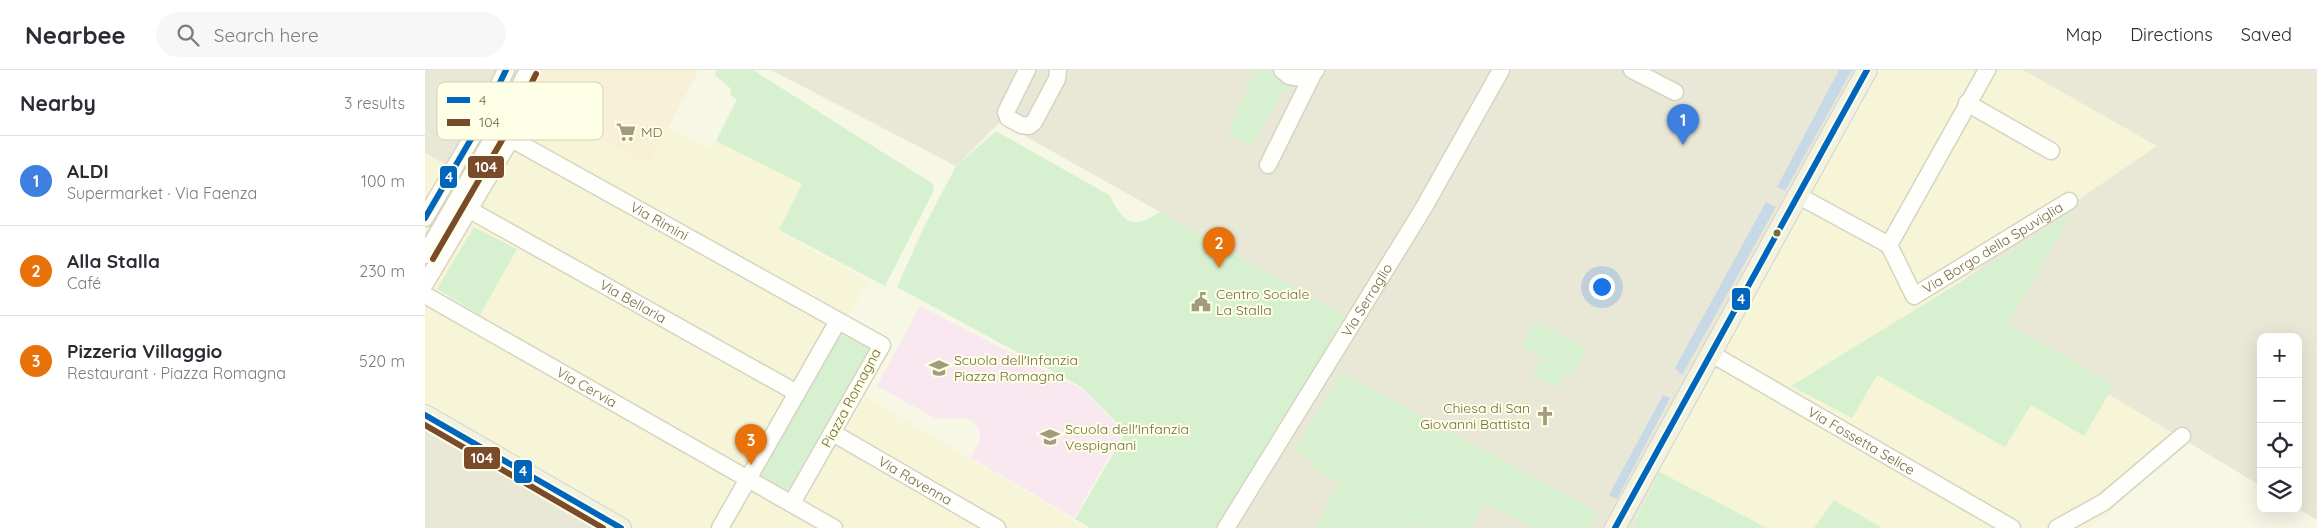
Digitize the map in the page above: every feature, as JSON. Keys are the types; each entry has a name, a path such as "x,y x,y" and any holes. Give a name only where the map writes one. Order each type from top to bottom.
{"main road":[{"path":"1615,528 1867,70"},
{"path":"425,415 621,528"}],"street":[{"path":"500,82 506,70"},
{"path":"524,82 528,70"},
{"path":"1027,70 1006,112 1008,118 1021,125 1029,126 1034,122 1057,79 1058,70"},
{"path":"1282,70 1295,78 1302,78 1315,71"},
{"name":"Via Serraglio","path":"1226,528 1418,217 1501,70"},
{"path":"1632,70 1675,92"},
{"path":"1797,195 1889,246 1987,70"},
{"path":"1268,164 1315,71"},
{"path":"1967,103 2051,151"},
{"path":"425,218 470,140"},
{"path":"425,255 501,140"},
{"path":"425,284 468,209 502,140"},
{"name":"Via Rimini","path":"513,140 838,321"},
{"name":"Via Borgo della Spuviglia","path":"1889,246 1914,296 2069,201"},
{"name":"Via Bellaria","path":"468,209 797,393"},
{"name":"Via Cervia","path":"425,295 749,479"},
{"path":"720,528 838,321"},
{"name":"Piazza Romagna","path":"792,503 882,345 838,321"},
{"name":"Via Fossetta Selice","path":"1710,353 2012,528"},
{"name":"Via Ravenna","path":"833,432 997,528"},
{"path":"2057,528 2104,502 2182,436"},
{"path":"749,479 834,528"}],"shaded area":[{"path":"425,70 521,70 514,82 437,82 437,140 482,140 463,174 425,153"},
{"name":"MD","path":"536,70 699,70 649,164 602,140 603,82 530,82"},
{"path":"716,70 753,70 933,184 934,190 885,286 779,230 802,184 716,141 737,99 730,95 731,89 715,75"},
{"path":"771,70 1870,70 1646,464 1660,472 1633,524 1639,528 1223,528 1345,316 1000,122 956,166"},
{"path":"1256,70 1272,70 1273,75 1288,84 1290,94 1283,91 1252,146 1229,134 1233,120"},
{"path":"1870,70 2023,70 2158,146 1993,258 2073,373 2176,436 2159,465 2092,528 1882,528 1834,500 1814,528 1767,528 1646,464"},
{"path":"2023,70 2317,70 2317,520 2302,511 2302,333 2257,333 2257,484 2073,373 1921,312 1993,258 2157,146"},
{"path":"669,128 709,149 716,141 803,184 780,232 868,282 846,322 750,473 801,503 866,397 1087,528 617,528 425,420 425,153 463,174 482,140 603,139 649,163"},
{"path":"996,131 1109,195 1119,212 1129,221 1141,221 1160,212 1345,316 1223,528 1090,528 1075,519 1126,432 1083,388 897,287 923,229 956,166"},
{"path":"479,140 482,140 426,239 425,234"},
{"path":"2071,214 2008,324 2114,385 2084,436 2031,405 2005,447 1877,375 1852,418 1791,386"},
{"path":"474,227 517,249 480,315 437,289"},
{"name":"Scuola dell'Infanzia Vespignani","path":"920,306 1084,390 1123,432 1074,518 970,457 980,441 980,430 972,420 965,418 937,419 877,386"},
{"path":"1535,321 1587,349 1573,375 1521,346"},
{"path":"839,328 871,345 788,491 757,473"},
{"path":"1540,359 1566,373 1558,388 1532,375"},
{"path":"1342,373 1598,512 1590,528 1532,528 1485,503 1471,528 1417,528 1411,524 1408,528 1315,528 1339,483 1309,466 1312,461 1295,450"},
{"path":"425,420 617,528 425,528"},
{"path":"1660,472 1767,528 1639,528 1633,525"},
{"path":"1834,500 1882,528 1814,528"}],"water":[{"path":"1839,70 1852,70 1785,191 1777,187"},
{"path":"1766,202 1776,207 1682,375 1675,368"},
{"path":"1663,395 1670,398 1617,499 1609,495"}],"transit line":[{"name":"4","path":"500,82 506,70"},
{"name":"4","path":"1615,528 1867,70"},
{"name":"104","path":"532,82 536,74"},
{"name":"4","path":"425,218 470,140"},
{"name":"104","path":"433,259 502,140"},
{"name":"4","path":"425,415 621,528"},
{"name":"104","path":"425,425 603,528"}],"place":[{"name":"MD","path":"626,132"},
{"name":"ALDI","path":"1683,145"},
{"name":"Alla Stalla","path":"1219,268"},
{"name":"Centro Sociale La Stalla","path":"1201,302"},
{"name":"Scuola dell'Infanzia Piazza Romagna","path":"939,368"},
{"name":"Chiesa di San Giovanni Battista","path":"1545,416"},
{"name":"Scuola dell'Infanzia Vespignani","path":"1050,437"},
{"name":"Pizzeria Villaggio","path":"751,465"}]}
